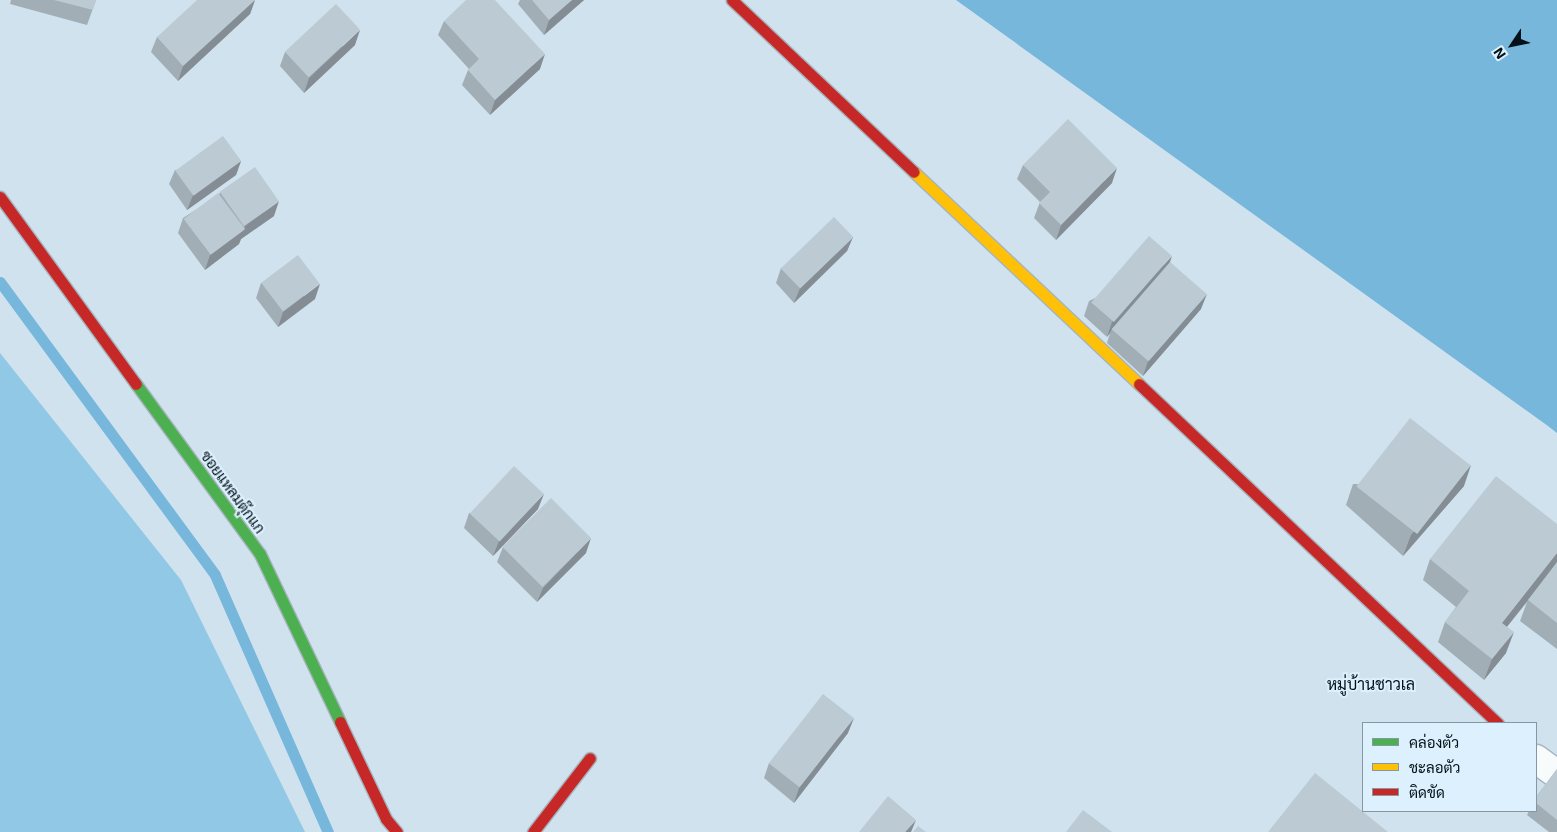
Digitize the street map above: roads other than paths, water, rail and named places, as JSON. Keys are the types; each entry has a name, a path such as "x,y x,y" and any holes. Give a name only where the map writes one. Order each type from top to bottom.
{"street":[{"path":"732,0 1497,722"},
{"name":"ซอยแหลมตุ๊กแก","path":"0,197 260,554 386,819 397,832"},
{"path":"533,832 590,758"},
{"path":"1537,760 1557,774"}],"waterway":[{"path":"0,282 215,575 328,832"}],"district":[{"name":"หมู่บ้านชาวเล","path":"1371,684"}]}
